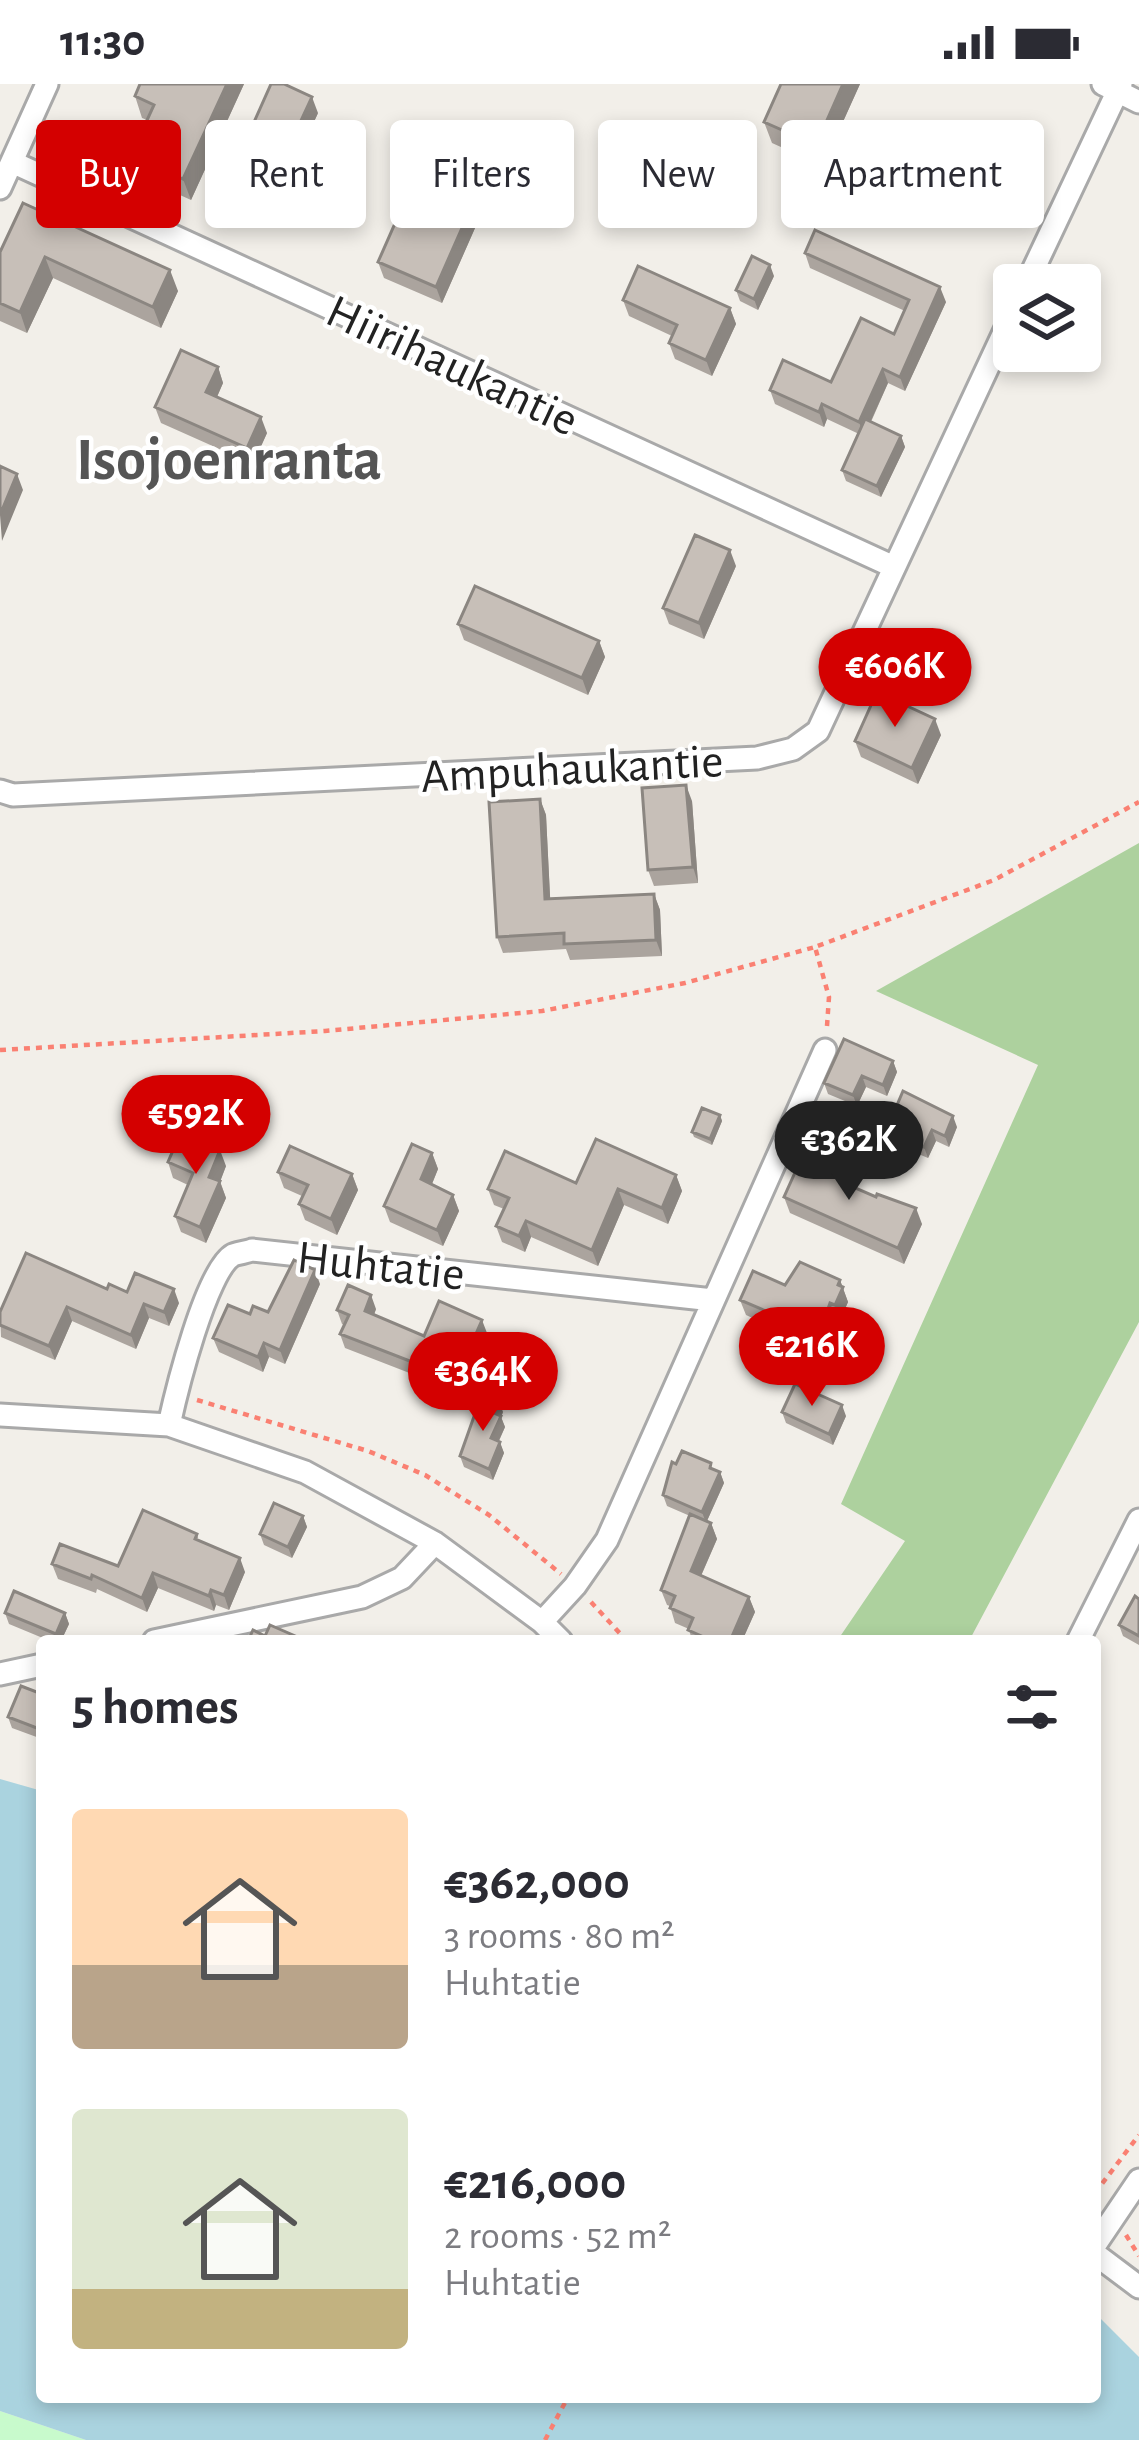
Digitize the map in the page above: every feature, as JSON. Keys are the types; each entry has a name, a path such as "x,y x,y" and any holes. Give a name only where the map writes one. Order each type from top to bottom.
{"street":[{"path":"0,188 47,84"},
{"path":"1035,264 1113,86 1139,102"},
{"name":"Hiirihaukantie","path":"12,161 893,567"},
{"name":"Ampuhaukantie","path":"0,791 13,795 757,758 793,749 818,731 993,355"},
{"path":"542,1622 607,1540 825,1050"},
{"name":"Huhtatie","path":"169,1425 184,1358 221,1267 234,1254 252,1250 713,1300"},
{"path":"0,1415 169,1425 305,1472 434,1543 555,1635"},
{"path":"1081,1635 1139,1520"},
{"path":"182,1635 362,1597 402,1578 434,1543"},
{"path":"0,1674 36,1666"},
{"path":"1101,2240 1139,2180"},
{"path":"1101,2255 1139,2287"}],"path":[{"path":"0,1050 325,1031 542,1011 685,983 814,947 994,880 1139,802"},
{"path":"814,947 829,997 825,1050"},
{"path":"1101,2185 1139,2135"},
{"path":"545,2440 565,2403"}],"green space":[{"path":"1139,843 1139,1322 972,1635 841,1635 905,1541 841,1504 1038,1065 876,991"},
{"path":"0,2411 86,2440 0,2440"}],"water":[{"path":"0,1779 36,1789 36,2403 1101,2403 1101,2319 1139,2357 1139,2440 86,2440 0,2411"}],"building":[{"path":"140,84 227,84 210,120 205,120 205,132 183,179 181,120 147,120 154,105 135,96"},
{"path":"271,84 284,84 312,97 301,120 255,120"},
{"path":"781,84 843,84 827,120 781,120 781,130 764,122"},
{"path":"23,203 36,209 36,228 78,228 170,270 153,307 45,257 20,312 0,303 0,252"},
{"path":"393,228 462,228 436,287 378,262"},
{"path":"815,230 940,287 900,377 883,369 859,422 822,404 819,412 770,390 783,360 831,382 861,318 894,334 909,300 805,253"},
{"path":"752,256 770,265 754,299 736,290"},
{"path":"638,266 730,308 706,360 669,343 677,325 623,300"},
{"path":"181,350 218,367 206,392 261,417 247,448 155,407"},
{"path":"865,419 901,436 877,486 842,470"},
{"path":"0,466 17,474 0,515"},
{"path":"695,535 730,550 699,623 663,608"},
{"path":"475,586 599,641 582,678 458,624"},
{"path":"877,692 935,719 912,768 855,741"},
{"path":"686,785 693,867 648,870 642,788"},
{"path":"540,799 545,899 654,894 656,940 564,944 564,933 497,937 489,802"},
{"path":"844,1039 893,1061 883,1085 862,1076 853,1095 824,1083"},
{"path":"903,1091 953,1116 945,1136 932,1130 924,1147 886,1131"},
{"path":"702,1108 720,1115 710,1139 692,1132"},
{"path":"847,1116 874,1128 864,1151 837,1139"},
{"path":"181,1132 220,1150 209,1177 220,1181 200,1227 175,1216 193,1173 168,1162"},
{"path":"596,1139 676,1175 662,1208 618,1189 592,1250 526,1221 519,1236 496,1226 509,1198 488,1189 505,1151 576,1183"},
{"path":"412,1144 432,1153 421,1179 453,1195 437,1230 384,1206"},
{"path":"290,1146 352,1174 331,1219 299,1204 308,1185 278,1172"},
{"path":"802,1157 828,1165 827,1171 840,1177 839,1181 916,1208 898,1248 784,1197"},
{"path":"26,1253 107,1289 109,1284 127,1292 135,1273 174,1289 164,1312 144,1304 131,1335 67,1307 49,1346 0,1325 0,1312"},
{"path":"294,1260 315,1270 280,1350 264,1343 258,1357 213,1338 228,1305 250,1314 253,1306 268,1312"},
{"path":"800,1262 840,1280 838,1285 843,1287 835,1305 830,1303 810,1362 765,1342 773,1314 740,1300 753,1271 785,1285"},
{"path":"348,1285 371,1295 365,1311 424,1336 439,1301 482,1320 464,1361 446,1352 438,1372 340,1334 349,1315 337,1310"},
{"path":"795,1384 842,1405 829,1434 782,1412"},
{"path":"482,1394 499,1401 494,1413 501,1416 491,1438 500,1442 489,1469 460,1456"},
{"path":"682,1451 720,1472 702,1512 663,1495 672,1462 676,1464"},
{"path":"274,1503 303,1516 288,1547 260,1534"},
{"path":"143,1510 240,1558 224,1595 211,1590 209,1596 153,1573 142,1598 92,1575 91,1579 52,1564 60,1544 118,1566"},
{"path":"690,1514 711,1523 691,1571 749,1597 733,1635 699,1635 688,1630 693,1618 670,1608 675,1596 661,1590"},
{"path":"14,1591 65,1613 56,1634 5,1613"},
{"path":"1135,1596 1139,1599 1139,1636 1119,1625"},
{"path":"270,1625 293,1635 265,1635"},
{"path":"21,1686 36,1692 36,1728 8,1717"}],"district":[{"name":"Isojoenranta","path":"229,458"}]}
